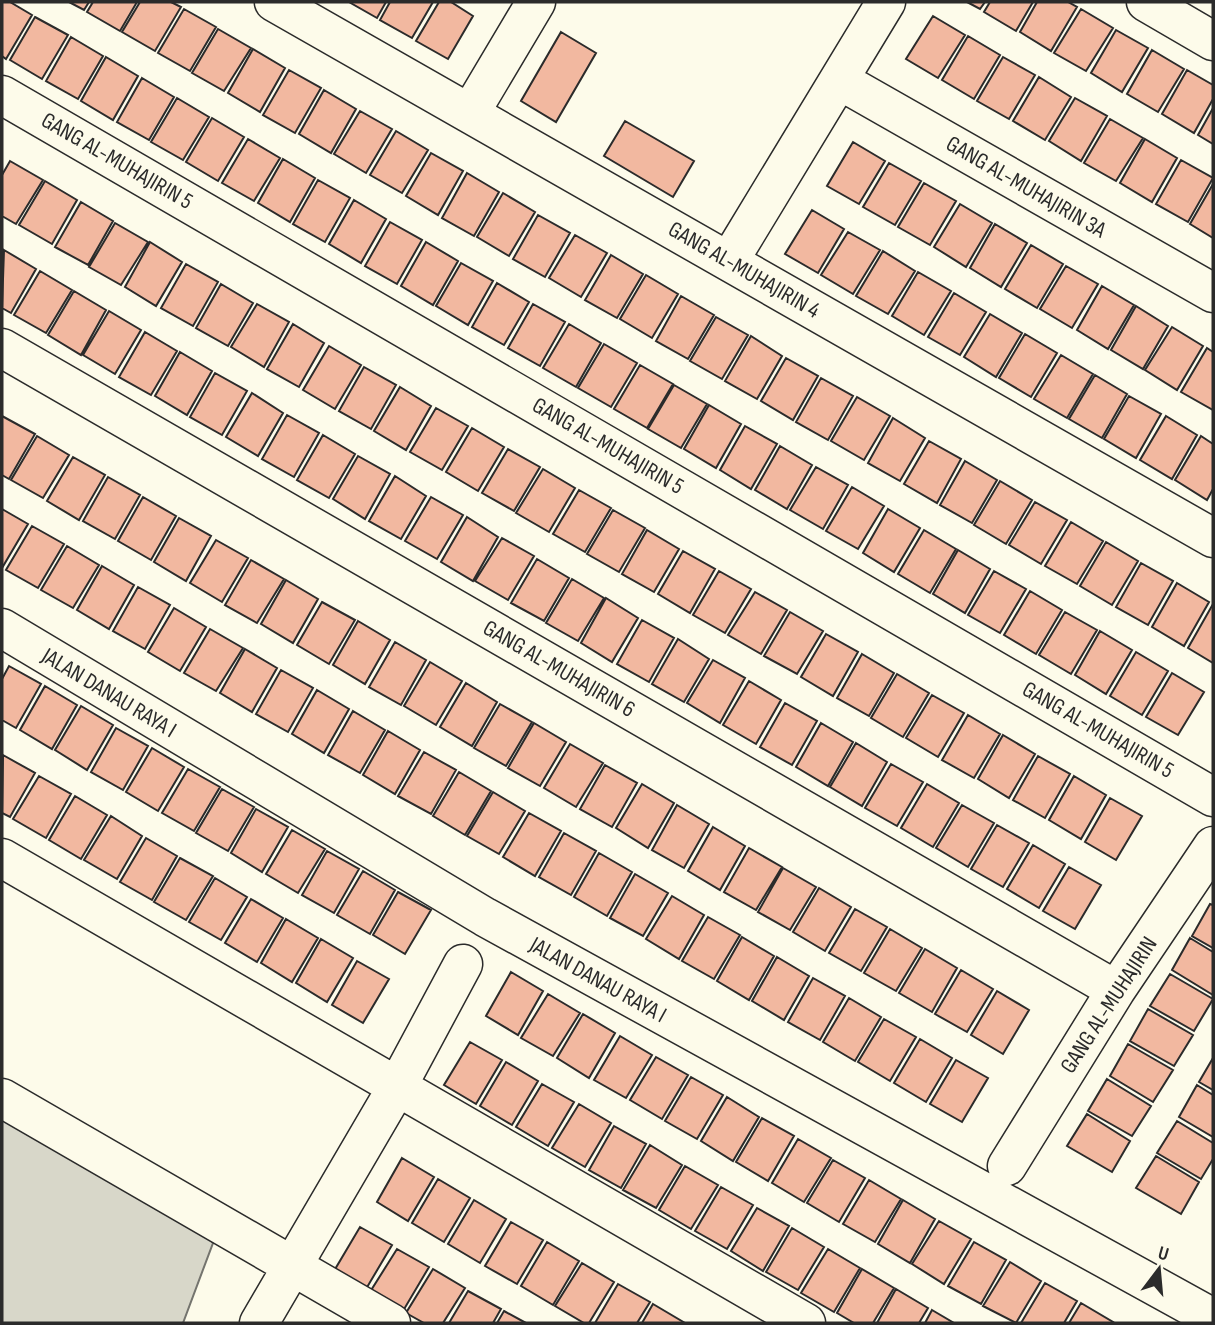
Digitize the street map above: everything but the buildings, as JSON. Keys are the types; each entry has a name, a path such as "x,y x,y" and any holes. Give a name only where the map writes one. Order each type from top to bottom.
{"street":[{"name":"GANG AL-MUHAJIRIN 4","path":"274,2 1213,538"},
{"path":"470,113 536,2"},
{"path":"729,261 886,2"},
{"path":"1146,2 1213,41"},
{"name":"GANG AL-MUHAJIRIN 3A","path":"839,80 1213,293"},
{"name":"GANG AL-MUHAJIRIN 5","path":"2,95 1213,797"},
{"name":"GANG AL-MUHAJIRIN 6","path":"2,348 1115,990"},
{"name":"JALAN DANAU RAYA I","path":"2,628 485,917 1207,1313"},
{"name":"GANG AL-MUHAJIRIN","path":"1007,1166 1115,990 1213,846"},
{"path":"2,858 806,1323"},
{"path":"259,1323 397,1087 463,964"},
{"path":"2,1098 391,1323"}],"shaded area":[{"path":"2,1079 179,1188 213,1243 183,1323 2,1323"}]}
